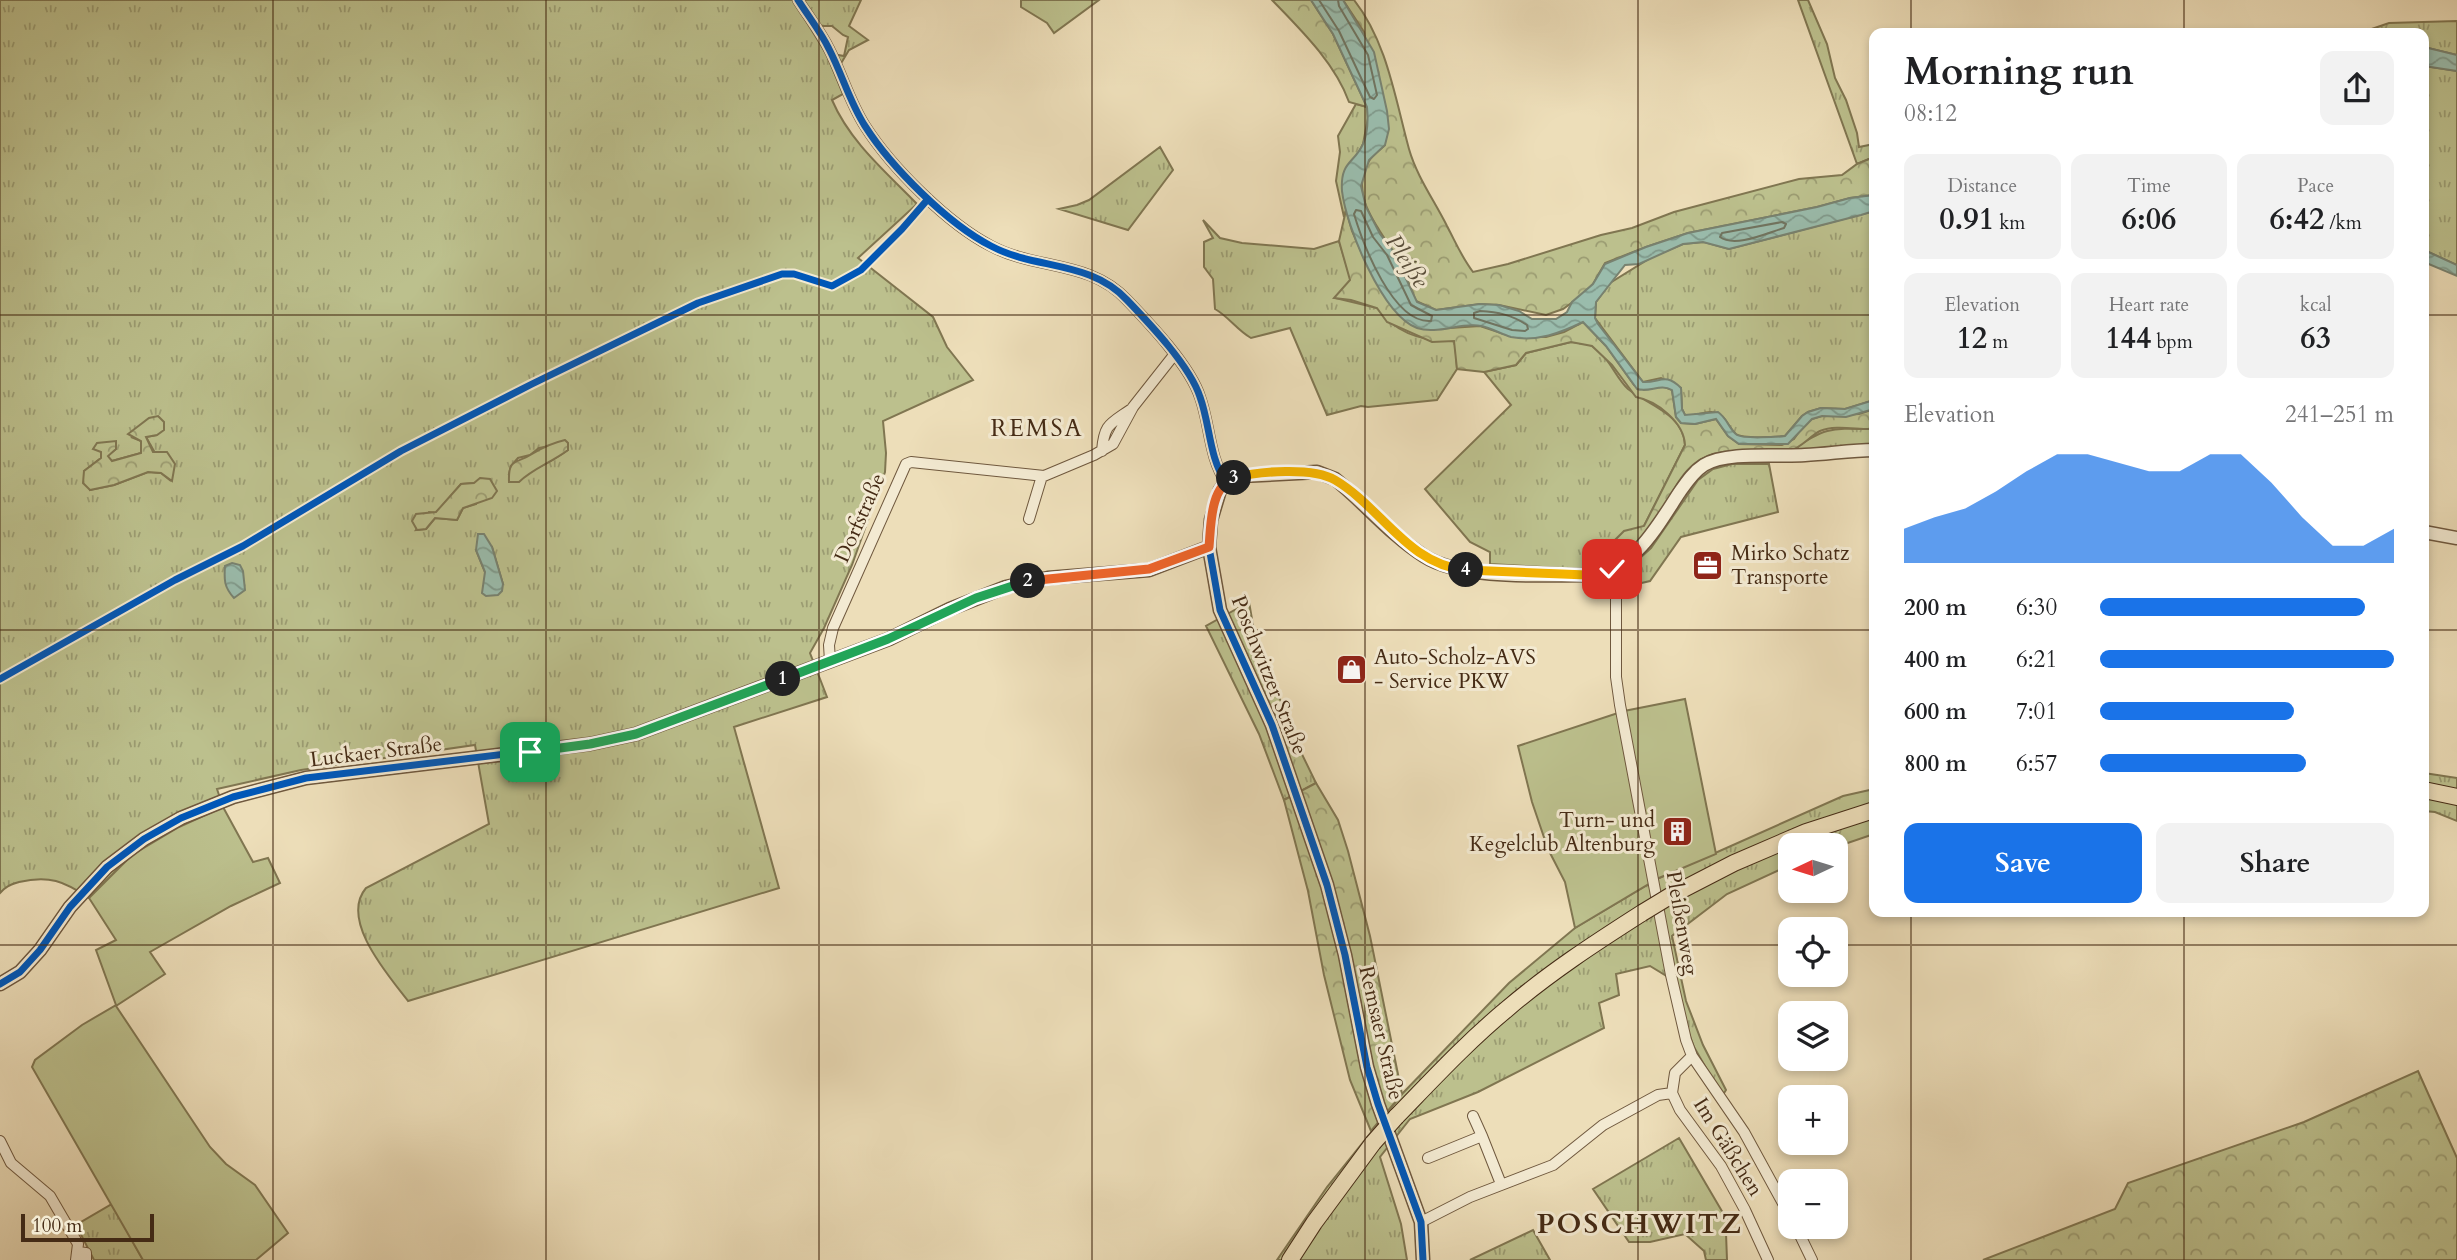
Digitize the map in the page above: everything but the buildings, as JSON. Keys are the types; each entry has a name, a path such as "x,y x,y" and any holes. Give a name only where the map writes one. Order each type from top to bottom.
{"highway":[{"path":"2429,791 2457,797"},
{"path":"1290,1260 1373,1143 1457,1053 1506,1009 1580,953 1670,896 1734,863 1806,832 1869,812"}],"street":[{"path":"798,0 829,47 864,125 887,155 928,199 993,247 1090,274 1110,284 1174,355 1200,394 1217,468 1226,482 1241,476 1317,472 1350,491 1422,555 1458,569 1587,575 1612,569 1633,555 1650,537 1690,478 1705,464 1729,457 1869,450"},
{"name":"Dorfstraße","path":"830,661 829,645 833,628 906,464 911,462 1042,476 1102,452 1107,428 1114,419 1133,407 1174,355"},
{"path":"1028,519 1042,476"},
{"name":"Poschwitzer Straße","path":"1226,482 1220,490 1211,520 1209,547 1220,610 1272,725 1304,813"},
{"path":"2429,533 2457,538"},
{"name":"Luckaer Straße","path":"0,985 20,972 40,950 70,907 107,867 144,839 181,818 233,797 306,778 590,744 636,734 888,639 950,609 1006,587 1048,578 1149,569 1209,547"},
{"name":"Pleißenweg","path":"1612,569 1616,584 1616,677 1620,705 1671,975 1692,1056 1744,1132 1778,1194"},
{"name":"Remsaer Straße","path":"1304,813 1327,885 1345,955 1367,1067 1421,1222 1423,1260"},
{"path":"1421,1222 1501,1184 1553,1165 1602,1125 1658,1095 1672,1093 1675,1073 1692,1056"},
{"name":"Im Gäßchen","path":"1672,1093 1680,1110 1721,1166 1768,1260"},
{"path":"1473,1116 1501,1184"},
{"path":"1427,1158 1482,1136"},
{"path":"0,1141 11,1163 50,1196 78,1244 77,1256 86,1253 86,1260"},
{"path":"0,1163 11,1163"},
{"path":"1802,1239 1812,1260"}],"green space":[{"path":"0,0 793,0 827,55 843,94 832,100 840,115 870,156 917,204 858,258 933,317 947,347 973,380 883,421 885,472 852,565 810,653 827,697 734,727 779,888 408,1001 379,963 362,931 358,916 359,901 366,888 489,824 475,745 301,770 217,789 223,807 132,855 89,898 72,887 39,879 19,882 0,893","holes":["157,435 146,437 171,481 161,473 148,472 114,485 90,490 84,471 101,458 101,452 116,449 107,456 112,461 141,453 141,441 131,437","567,443 568,450 540,466 509,474 511,466 518,458 530,455 539,448","474,483 476,504 463,508 457,520 435,518 426,529 416,530 429,512 436,513 461,484","492,547 503,584 486,581 476,550"]},
{"path":"803,0 861,0 849,26 868,40 849,50 840,65 838,55 844,56 848,37 832,26 820,26"},
{"path":"1021,0 1099,0 1054,33 1047,23 1021,7"},
{"path":"1272,0 1311,0 1333,34 1367,107 1349,102 1326,60"},
{"path":"1343,0 1354,0 1375,34 1389,71 1416,169 1473,272 1632,228 1674,212 1799,179 1842,175 1869,159 1869,196 1688,233 1646,247 1605,263 1593,284 1581,296 1563,309 1546,315 1499,305 1480,304 1436,310 1416,301 1400,263 1373,220 1363,197 1364,173 1370,159 1385,145 1364,32"},
{"path":"1798,0 1808,0 1827,44 1835,78 1846,100 1859,147 1869,145 1869,159 1857,164"},
{"path":"2457,21 2457,55 2429,48 2429,28 2374,28 2389,23"},
{"path":"2429,67 2457,71 2457,265 2429,252"},
{"path":"1356,104 1367,107 1368,118 1363,144 1342,188 1346,210 1344,217 1336,181 1340,152 1338,136"},
{"path":"1160,147 1173,170 1128,230 1059,209 1089,200"},
{"path":"1346,210 1367,265 1435,329 1480,326 1510,336 1546,337 1564,332 1583,322 1606,346 1634,385 1644,390 1662,386 1672,390 1676,417 1681,423 1695,424 1716,419 1728,436 1739,444 1782,445 1794,439 1812,419 1869,411 1869,429 1826,429 1789,451 1728,451 1705,457 1684,474 1657,518 1635,544 1625,553 1610,550 1608,547 1624,531 1644,526 1685,445 1675,421 1652,403 1636,397 1612,365 1592,346 1571,342 1526,353 1516,365 1484,372 1457,369 1454,341 1432,342 1387,322 1377,308 1334,298 1350,280 1339,241"},
{"path":"1869,212 1869,402 1845,409 1821,408 1808,412 1785,436 1745,437 1736,434 1717,413 1685,415 1681,388 1661,378 1643,382 1595,318 1596,302 1610,283 1652,257 1683,244 1704,242 1729,249"},
{"path":"1203,220 1220,238 1242,243 1314,249 1339,241 1351,280 1335,298 1377,308 1384,317 1411,335 1432,340 1455,341 1457,369 1437,400 1361,406 1327,415 1290,328 1251,338 1215,309 1213,279 1204,267 1204,242 1213,238"},
{"path":"1571,342 1587,344 1598,350 1628,389 1672,418 1683,434 1685,445 1644,526 1610,550 1625,553 1611,562 1598,568 1580,569 1490,564 1490,552 1470,542 1425,489 1511,405 1484,372 1516,365 1526,353"},
{"path":"158,416 164,422 164,430 157,435 146,437 153,452 167,452 175,464 172,481 161,473 148,472 114,485 90,490 83,483 84,471 101,458 101,452 93,449 97,443 116,441 116,449 108,456 112,461 141,453 141,441 128,434 149,418"},
{"path":"1868,429 1869,445 1791,451 1827,431"},
{"path":"565,440 568,450 519,482 509,482 510,468 514,462"},
{"path":"1732,464 1769,464 1778,512 1681,537 1650,581 1633,585 1630,583 1627,570 1651,548 1698,480 1713,469"},
{"path":"480,478 490,479 497,491 492,498 463,508 457,520 435,518 426,529 417,530 412,521 416,514 436,512 461,484 474,483"},
{"path":"1249,602 1257,648 1316,783 1284,800 1259,734 1206,626"},
{"path":"1685,699 1716,854 1659,878 1575,928 1565,882 1548,849 1532,802 1518,746 1624,711"},
{"path":"2429,774 2457,778 2457,821 2429,811"},
{"path":"1316,783 1338,820 1348,851 1370,936 1402,1094 1371,1131 1350,1080 1324,975 1308,891 1284,800"},
{"path":"1869,790 1869,836 1848,843 1848,833 1778,833 1778,871 1727,894 1672,936 1686,1001 1703,1045 1726,1090 1722,1096 1694,1047 1668,977 1650,966 1616,974 1619,995 1599,1003 1604,1028 1478,1092 1410,1119 1380,1157 1401,1224 1407,1260 1277,1260 1327,1187 1402,1094 1509,983 1575,928 1659,878 1843,796"},
{"path":"223,807 253,862 268,858 280,883 231,906 150,952 165,974 116,1006 210,1147 226,1164 255,1185 288,1233 256,1260 143,1260 32,1067 35,1060 82,1025 116,1005 96,950 116,940 89,898 132,855 179,827"},
{"path":"2418,1071 2457,1158 2457,1260 1983,1260 2115,1209 2128,1183 2304,1122"},
{"path":"1679,1138 1733,1230 1726,1233 1727,1260 1706,1260 1704,1251 1685,1234 1650,1242 1629,1242 1593,1189"},
{"path":"112,1204 143,1260 94,1260 76,1225"},
{"path":"1533,1230 1550,1260 1470,1260"}],"water":[{"path":"1311,0 1343,0 1374,52 1389,129 1385,145 1369,160 1361,186 1366,207 1380,234 1393,251 1417,302 1436,310 1480,304 1499,305 1519,311 1532,319 1556,319 1567,312 1572,302 1593,284 1605,264 1646,247 1688,233 1869,196 1869,213 1861,215 1729,249 1703,242 1683,244 1639,264 1625,265 1596,302 1595,318 1643,382 1671,380 1681,388 1685,415 1718,412 1737,435 1785,436 1802,416 1821,408 1845,409 1869,402 1869,410 1846,417 1822,416 1812,419 1788,444 1739,444 1728,436 1716,419 1695,424 1681,423 1676,417 1672,390 1663,387 1637,389 1606,346 1583,322 1548,336 1521,338 1473,325 1425,330 1404,320 1391,306 1368,268 1345,206 1343,174 1365,140 1367,107 1333,34"},
{"path":"2429,48 2457,55 2457,71 2429,67"},
{"path":"2429,252 2457,265 2457,276 2429,264"},
{"path":"478,534 484,534 492,547 503,584 498,595 486,596 482,593 485,572 476,550"},
{"path":"232,563 240,565 243,571 245,590 234,598 226,587 225,579 225,566"}],"cycle path":[{"path":"798,0 826,43 865,126 890,159 922,193 957,224 991,246 1008,254 1080,272 1112,287 1158,333 1195,385 1216,462 1226,482 1220,490 1211,520 1209,547 1220,610 1272,725 1327,885 1345,955 1367,1067 1421,1222 1423,1260"},
{"path":"0,679 175,580 243,546 401,451 698,303 782,274 794,274 832,286 861,270 928,199"},
{"path":"0,984 20,972 40,950 70,907 107,867 144,839 181,818 233,797 306,778 590,744 636,734 889,639 950,609 1006,587 1048,578 1149,570 1209,547"}],"place":[{"name":"Mirko Schatz Transporte","path":"1708,565"},
{"name":"Auto-Scholz-AVS - Service PKW","path":"1351,669"},
{"name":"Turn- und Kegelclub Altenburg","path":"1678,832"}],"district":[{"name":"REMSA","path":"1037,428"},
{"name":"POSCHWITZ","path":"1640,1224"}],"route":[{"path":"530,752 590,744 636,734 888,639 950,609 1006,587 1048,578 1149,569 1170,563 1209,547 1211,520 1220,490 1229,479 1241,476 1317,472 1335,480 1422,555 1443,566 1530,574 1587,575 1612,569"}],"water label":[{"name":"Pleiße","path":"1407,261"}]}
